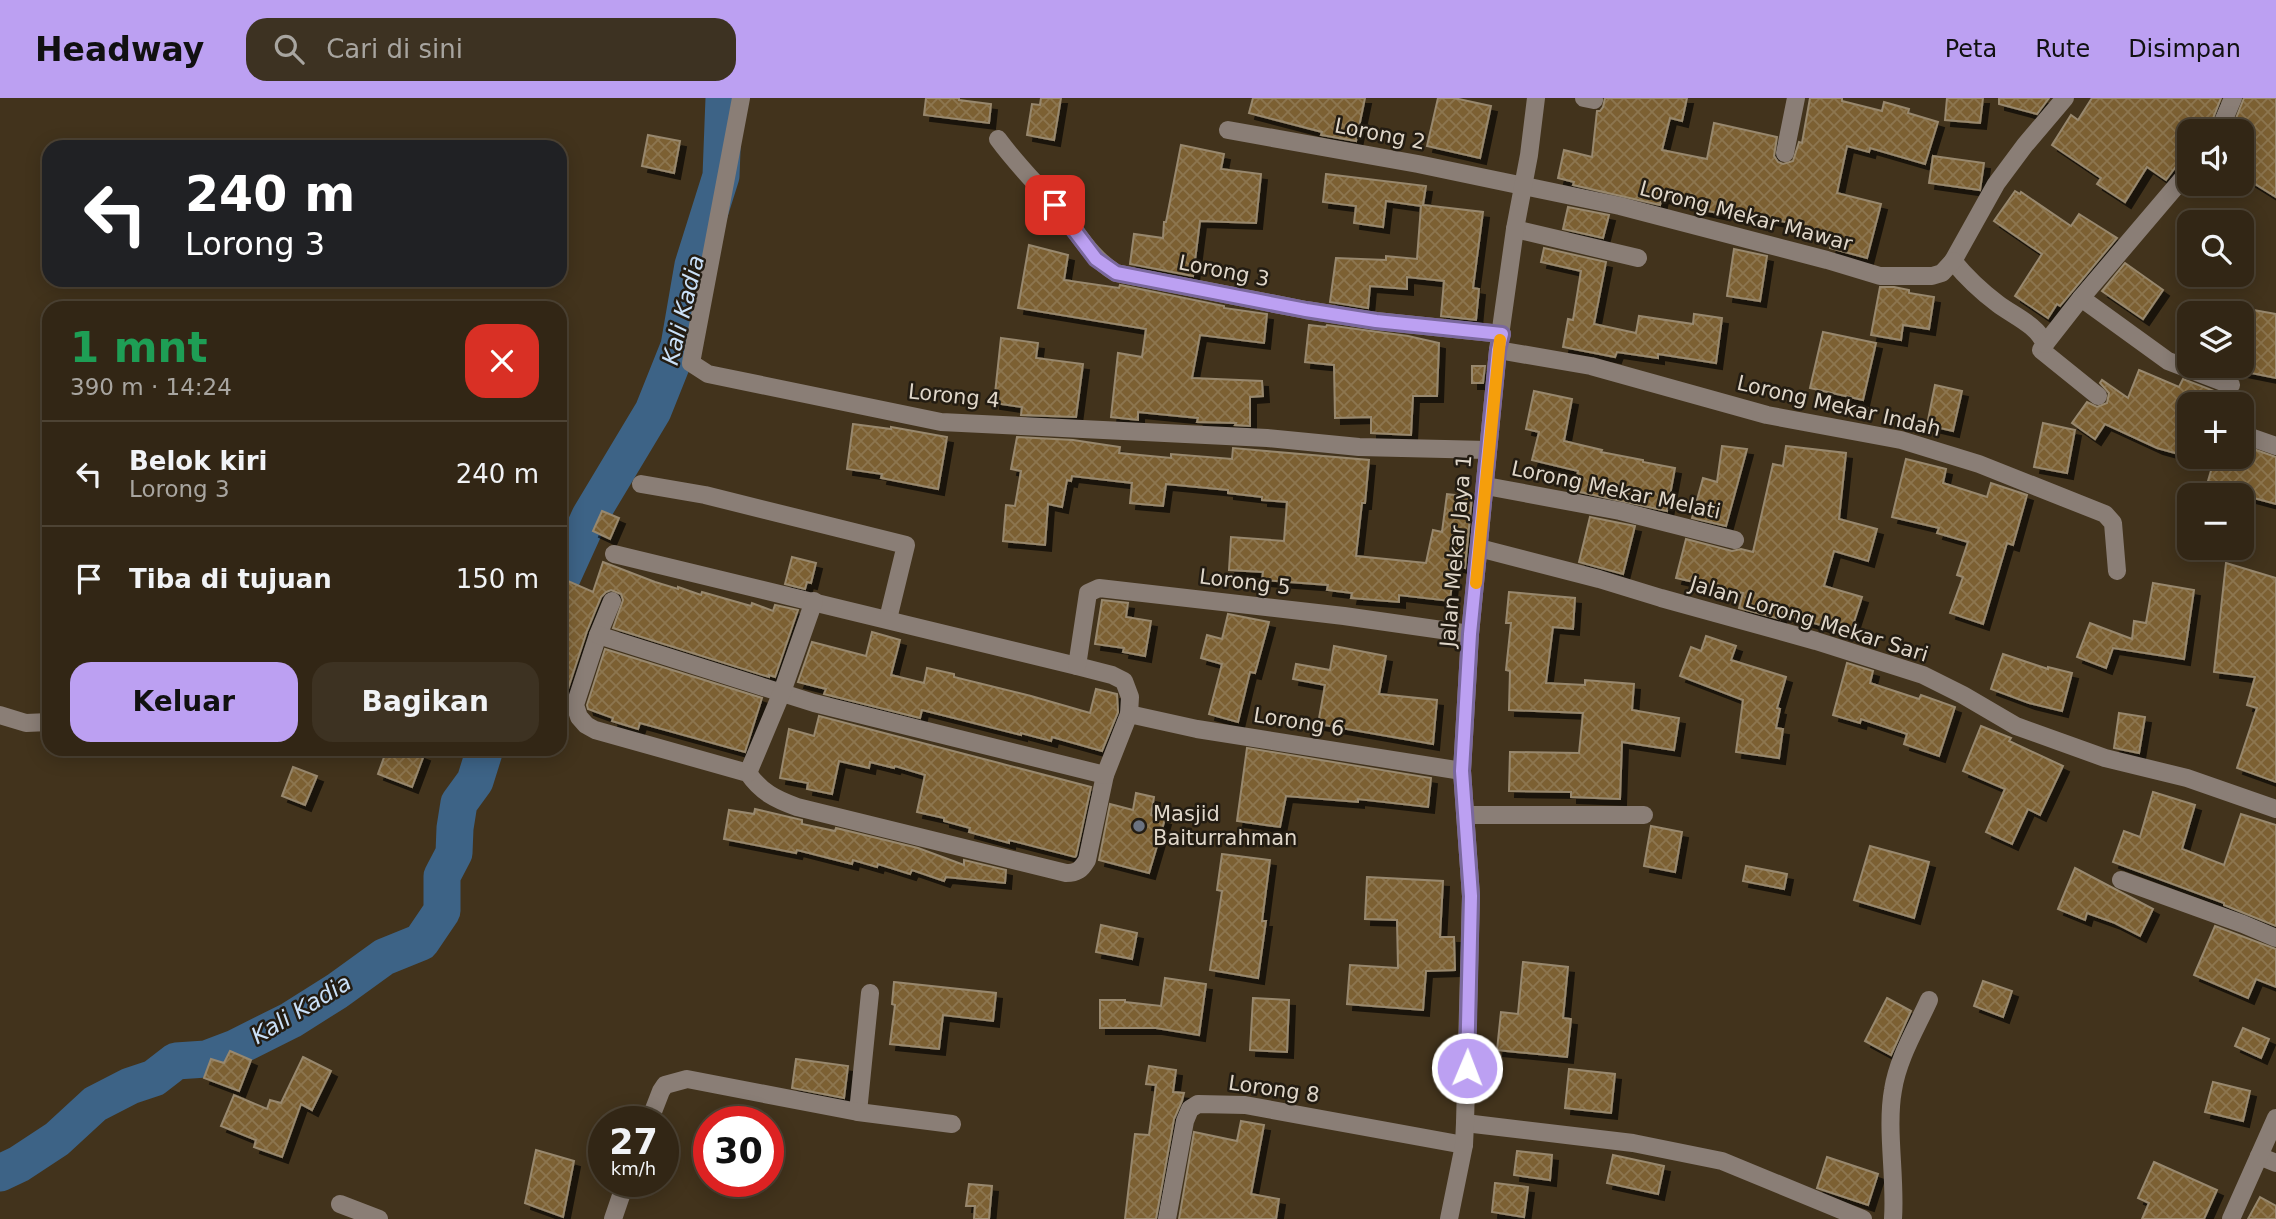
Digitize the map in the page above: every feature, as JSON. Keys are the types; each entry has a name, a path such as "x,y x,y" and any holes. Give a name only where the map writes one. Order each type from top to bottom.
{"street":[{"name":"Lorong 4","path":"741,98 691,363 708,374 941,422 1267,438 1359,447 1488,450"},
{"name":"Jalan Mekar Jaya 1","path":"1449,1219 1464,1145 1465,1122 1471,896 1462,771 1470,634 1500,342 1536,98"},
{"path":"1785,153 1796,98"},
{"path":"2045,344 2035,330 1998,304 1964,274 1954,261 1996,184 2065,98"},
{"path":"2224,119 2234,98"},
{"name":"Lorong 2","path":"1228,130 1523,185"},
{"name":"Lorong 3","path":"998,139 1018,167 1055,205 1096,259 1116,273 1306,310 1500,342"},
{"name":"Lorong Mekar Mawar","path":"1523,185 1620,206 1880,276 1932,276 1942,273 1954,261"},
{"path":"2098,396 2040,350 2177,185"},
{"path":"1515,229 1638,258"},
{"path":"2081,298 2168,360 2231,385"},
{"name":"Lorong Mekar Indah","path":"1500,342 1767,415 1901,440 1979,464 2105,514 2113,523 2117,571"},
{"path":"2254,438 2276,446"},
{"path":"641,484 705,495 906,545 888,619"},
{"name":"Lorong Mekar Melati","path":"1486,486 1620,511 1735,540"},
{"name":"Jalan Lorong Mekar Sari","path":"1479,548 1816,641 1923,675 2016,726 2058,742 2105,758 2187,778 2276,809"},
{"path":"612,601 575,705 579,717 586,725 595,730 748,773 758,787 774,799 797,807 1066,873 1075,873 1082,869 1087,860 1105,775 1129,714 1130,697 1124,681 1077,666 614,554"},
{"name":"Lorong 5","path":"1077,666 1088,593 1099,588 1344,616 1470,634"},
{"path":"748,773 782,692 814,601"},
{"path":"598,635 814,703 1105,775"},
{"name":"Lorong 6","path":"1129,714 1196,729 1462,771"},
{"path":"0,715 26,723 42,722"},
{"path":"1465,815 1644,815"},
{"path":"2121,880 2276,938"},
{"path":"858,1112 870,993"},
{"path":"1894,1219 1891,1111 1893,1090 1899,1066 1929,1000"},
{"path":"655,1106 666,1085 687,1079 858,1112 953,1124"},
{"name":"Lorong 8","path":"1167,1219 1185,1121 1189,1110 1198,1104 1245,1105 1464,1145"},
{"path":"2231,1219 2276,1118"},
{"path":"1465,1122 1633,1143 1722,1161 1863,1219"},
{"path":"2259,1156 2276,1163"},
{"path":"613,1219 621,1197"},
{"path":"340,1204 379,1219"}],"building":[{"path":"926,98 959,98 991,104 989,123 924,115"},
{"path":"1041,98 1061,98 1054,140 1027,135 1032,104 1040,105"},
{"path":"1253,98 1365,98 1356,141 1321,135 1322,132 1249,113"},
{"path":"1438,98 1454,98 1491,106 1480,158 1427,146"},
{"path":"1605,98 1687,98 1682,121 1670,118 1662,150 1707,159 1714,123 1777,137 1774,156 1778,162 1783,164 1793,161 1799,142 1802,143 1810,98 1842,98 1842,101 1882,111 1884,102 1909,109 1908,113 1938,122 1925,164 1870,148 1869,152 1847,146 1837,193 1881,204 1867,258 1830,248 1833,235 1790,227 1791,223 1723,210 1723,214 1698,209 1699,204 1662,197 1660,205 1573,185 1574,182 1558,178 1564,150 1592,157 1597,111 1603,107"},
{"path":"1947,98 1983,98 1980,123 1945,120"},
{"path":"1999,98 2049,98 2037,114 1999,104"},
{"path":"2092,98 2221,98 2213,119 2177,119 2177,165 2166,180 2147,167 2125,202 2097,184 2101,178 2052,145 2071,115 2078,120"},
{"path":"2244,98 2276,98 2276,197 2254,183 2254,119 2236,119"},
{"path":"648,135 680,141 674,173 642,166"},
{"path":"1181,145 1224,154 1221,169 1261,174 1256,223 1200,221 1193,276 1130,264 1134,234 1163,238"},
{"path":"1933,156 1984,163 1980,190 1929,183"},
{"path":"1326,174 1426,186 1423,205 1483,212 1473,288 1479,289 1476,320 1441,316 1444,281 1407,277 1407,289 1370,286 1368,308 1330,302 1336,258 1386,260 1386,256 1417,259 1421,206 1386,201 1383,227 1354,223 1356,206 1323,202"},
{"path":"2015,191 2020,194 2021,192 2071,226 2079,214 2117,238 2060,306 2057,304 2048,318 2015,296 2042,254 1994,221"},
{"path":"1568,207 1609,215 1603,238 1563,229"},
{"path":"1029,245 1068,255 1064,280 1119,288 1120,285 1224,308 1267,314 1264,343 1200,335 1192,378 1262,381 1263,396 1250,397 1250,426 1197,422 1198,418 1138,412 1138,420 1111,417 1118,353 1142,357 1146,329 1018,308"},
{"path":"1544,248 1606,262 1594,324 1636,333 1639,316 1693,324 1694,314 1722,318 1716,363 1658,354 1658,358 1617,352 1615,357 1563,347 1568,319 1573,320 1581,271 1541,262"},
{"path":"1734,249 1767,256 1760,301 1727,296"},
{"path":"2125,263 2163,290 2143,319 2102,291"},
{"path":"1880,287 1894,287 1909,290 1909,293 1934,297 1929,329 1903,325 1901,340 1871,335"},
{"path":"2254,310 2276,314 2276,378 2254,374"},
{"path":"1309,325 1408,336 1439,343 1437,396 1413,396 1411,435 1371,433 1371,417 1335,418 1334,365 1305,362"},
{"path":"1823,332 1876,343 1863,400 1810,388"},
{"path":"1001,338 1038,343 1036,358 1083,364 1076,417 1021,415 1022,407 994,403"},
{"path":"1472,366 1485,366 1483,383 1472,383"},
{"path":"2139,370 2179,387 2183,379 2217,392 2177,392 2177,454 2157,448 2105,424 2095,439 2072,423 2087,402 2097,407 2107,403 2109,393 2100,383 2102,380 2128,398"},
{"path":"1935,385 1962,391 1953,431 1927,425"},
{"path":"1534,391 1572,399 1564,441 1675,468 1667,511 1575,491 1578,471 1532,460 1539,432 1526,429"},
{"path":"2043,423 2075,430 2067,473 2034,467"},
{"path":"853,424 891,427 947,437 938,489 881,478 882,474 847,469"},
{"path":"1017,437 1073,440 1120,447 1119,453 1171,458 1171,454 1232,459 1233,448 1369,460 1356,556 1426,563 1433,530 1442,532 1447,494 1472,497 1465,568 1454,565 1450,601 1399,595 1399,602 1351,598 1352,593 1327,590 1328,585 1262,580 1263,572 1229,570 1231,537 1284,541 1287,502 1262,500 1262,497 1228,493 1228,490 1166,484 1163,506 1130,503 1132,483 1072,476 1071,481 1067,480 1062,507 1048,504 1045,545 1003,541 1006,505 1015,506 1021,471 1011,469"},
{"path":"1722,446 1747,449 1726,526 1692,518 1703,478 1717,482"},
{"path":"1786,446 1846,453 1839,519 1877,529 1868,561 1834,551 1824,586 1862,597 1850,634 1781,613 1780,619 1739,608 1743,593 1676,578 1686,539 1732,551 1741,549 1753,552 1773,464 1783,466"},
{"path":"2254,449 2276,457 2276,504 2254,498 2254,483 2208,481 2212,469 2254,469"},
{"path":"1906,459 1946,469 1943,483 1987,497 1991,483 2027,495 2013,545 2007,543 1983,624 1950,613 1963,577 1957,575 1968,542 1937,533 1939,528 1892,517"},
{"path":"602,511 619,518 610,539 593,531"},
{"path":"1590,517 1635,526 1623,574 1579,562"},
{"path":"792,557 816,563 811,583 807,582 805,589 785,584"},
{"path":"603,562 655,582 701,595 702,592 751,606 752,603 773,611 775,605 798,610 775,677 769,677 613,628 623,600 621,594 611,590 601,597 567,692 567,583 568,581 593,592"},
{"path":"2226,563 2276,578 2276,782 2237,768 2257,708 2247,705 2255,677 2214,672"},
{"path":"2153,583 2194,590 2184,659 2113,648 2106,668 2077,657 2090,623 2132,639 2134,621 2146,623"},
{"path":"1509,592 1575,598 1573,629 1553,627 1546,683 1585,685 1585,680 1634,684 1632,710 1679,718 1674,750 1622,742 1620,799 1571,797 1571,792 1509,791 1510,752 1579,753 1583,713 1509,710 1510,671 1506,670 1511,623 1506,623"},
{"path":"1102,600 1128,603 1126,617 1151,621 1145,656 1123,652 1124,648 1095,644"},
{"path":"1228,614 1269,622 1255,673 1250,672 1238,722 1209,714 1222,664 1201,658 1207,635 1222,639"},
{"path":"872,632 900,640 891,675 924,683 927,668 1090,713 1096,689 1117,694 1118,712 1102,751 1052,737 1051,741 1021,735 922,710 920,718 824,694 826,689 798,682 812,642 866,656"},
{"path":"1706,636 1736,646 1731,660 1786,677 1777,708 1780,709 1776,728 1783,729 1779,758 1736,752 1743,700 1680,676 1691,647 1701,651"},
{"path":"1334,646 1386,656 1379,694 1437,700 1433,744 1318,724 1325,685 1293,679 1296,664 1330,670"},
{"path":"605,649 762,698 745,752 640,723 638,729 612,721 613,718 588,709"},
{"path":"2003,654 2048,669 2072,673 2062,711 2029,703 1991,689"},
{"path":"1847,663 1873,671 1870,683 1919,699 1921,695 1955,707 1939,756 1904,744 1907,734 1861,719 1860,723 1833,715"},
{"path":"2119,713 2145,717 2139,753 2114,748"},
{"path":"819,716 1091,787 1076,856 969,832 970,828 944,821 944,818 917,812 925,775 895,766 894,768 870,762 869,768 839,761 832,794 807,789 808,783 780,778 789,729 814,736"},
{"path":"1981,726 2011,738 2009,741 2063,766 2040,815 2028,809 2012,844 1986,832 2005,789 1963,771"},
{"path":"1247,748 1431,778 1428,807 1358,799 1358,802 1286,796 1280,827 1237,821"},
{"path":"384,756 424,756 412,787 378,774"},
{"path":"293,767 317,776 305,805 282,796"},
{"path":"2153,792 2195,805 2182,849 2224,865 2241,814 2276,825 2276,926 2224,903 2113,862 2124,831 2140,837"},
{"path":"1136,793 1154,797 1151,815 1165,819 1149,873 1099,860 1110,804 1133,810"},
{"path":"755,809 802,820 802,824 835,831 836,828 918,848 964,865 964,860 1006,870 1005,883 946,877 944,881 912,870 910,874 878,864 877,867 853,860 852,864 797,850 796,853 724,839 729,810 754,814"},
{"path":"1651,826 1682,832 1675,872 1644,866"},
{"path":"1870,846 1929,862 1914,918 1854,900"},
{"path":"1222,854 1270,860 1262,921 1266,921 1258,978 1210,970 1222,891 1217,890"},
{"path":"1746,866 1787,874 1784,889 1743,881"},
{"path":"2075,868 2153,909 2140,936 2087,913 2085,920 2058,909"},
{"path":"1367,877 1443,881 1440,937 1454,937 1455,970 1426,971 1423,1010 1347,1004 1350,965 1398,968 1397,920 1365,919"},
{"path":"1101,925 1137,933 1132,959 1096,952"},
{"path":"2215,926 2276,949 2276,987 2256,979 2248,998 2194,975"},
{"path":"1523,962 1568,967 1563,1018 1571,1019 1567,1057 1497,1050 1501,1012 1518,1014"},
{"path":"1165,978 1206,984 1199,1035 1156,1028 1100,1028 1100,1000 1125,1000 1161,1006"},
{"path":"1983,981 2012,991 2003,1017 1974,1006"},
{"path":"894,982 996,993 993,1021 943,1015 939,1049 890,1044 895,1005 892,1004"},
{"path":"1253,998 1289,1000 1287,1052 1250,1050"},
{"path":"1887,998 1911,1011 1891,1055 1865,1041"},
{"path":"2243,1028 2269,1039 2261,1058 2235,1046"},
{"path":"230,1051 251,1060 239,1091 204,1078 211,1059 224,1063"},
{"path":"303,1057 331,1071 312,1110 301,1104 282,1157 254,1147 256,1140 221,1126 234,1095 267,1109 270,1100 281,1103"},
{"path":"796,1059 848,1066 844,1098 792,1088"},
{"path":"1149,1066 1176,1070 1173,1092 1184,1093 1174,1119 1156,1219 1125,1219 1135,1134 1149,1135 1156,1085 1146,1084"},
{"path":"1569,1069 1615,1074 1611,1113 1565,1108"},
{"path":"2213,1082 2250,1091 2243,1121 2205,1112"},
{"path":"1241,1121 1264,1125 1251,1194 1279,1199 1276,1219 1179,1219 1194,1132 1237,1141"},
{"path":"536,1150 574,1161 563,1217 525,1203"},
{"path":"1517,1151 1552,1155 1550,1180 1514,1175"},
{"path":"1613,1155 1664,1166 1658,1194 1607,1183"},
{"path":"1827,1157 1878,1174 1868,1205 1817,1188"},
{"path":"2154,1162 2217,1190 2204,1219 2142,1219 2149,1203 2138,1198"},
{"path":"1495,1183 1528,1187 1524,1217 1492,1212"},
{"path":"969,1184 992,1186 989,1219 974,1219 975,1206 966,1206"},
{"path":"2260,1197 2276,1206 2276,1219 2248,1219"}],"waterway":[{"name":"Kali Kadia","path":"567,567 590,516 653,411 679,346 693,265 721,176 724,98"},
{"name":"Kali Kadia","path":"0,1173 57,1139 95,1104 130,1086 154,1078 176,1061 206,1059 235,1048 291,1020 384,957 421,942 442,911 442,876 454,853 459,803 475,781 483,756"}],"slow traffic":[{"path":"1476,583 1500,340"}],"place":[{"name":"Masjid Baiturrahman","path":"1139,826"}],"route":[{"path":"1055,205 1096,259 1116,273 1306,310 1376,321 1502,334 1498,350 1470,634 1462,771 1471,896 1467,1068"}]}
